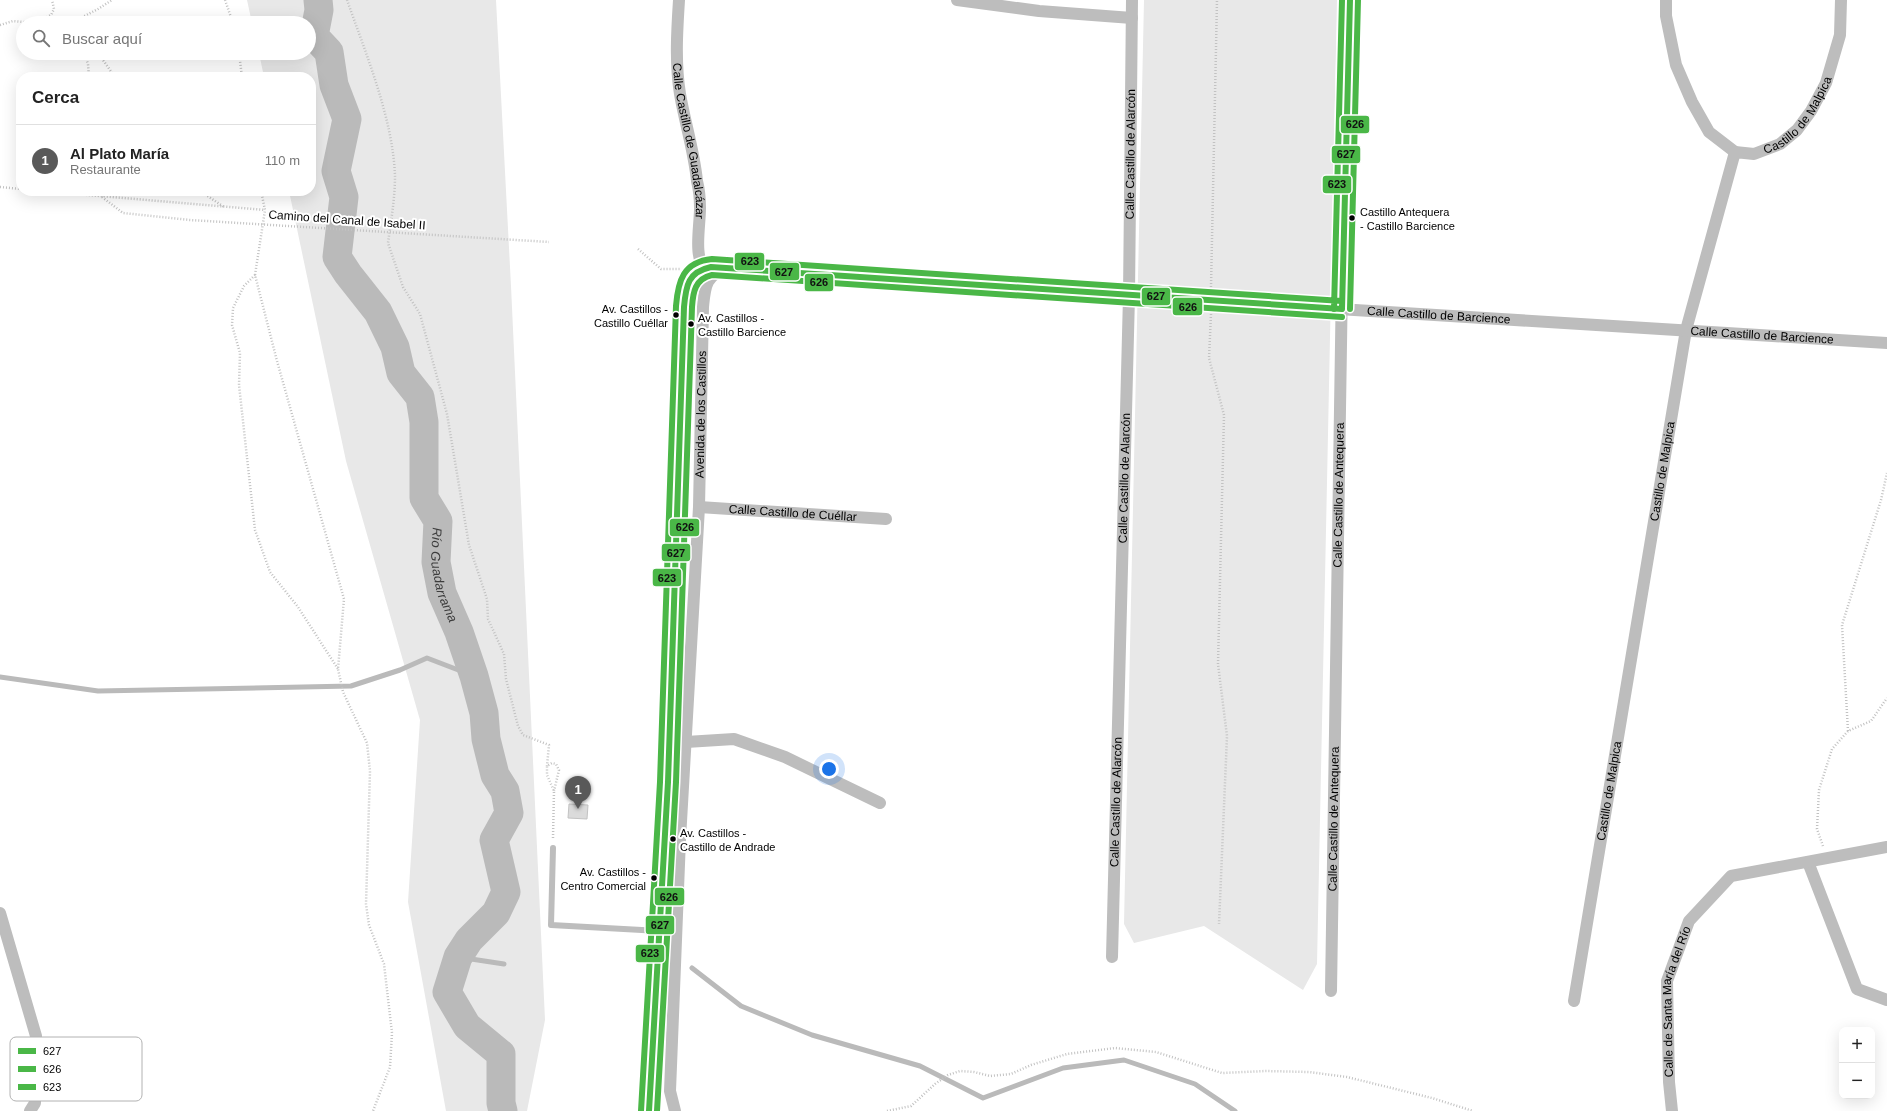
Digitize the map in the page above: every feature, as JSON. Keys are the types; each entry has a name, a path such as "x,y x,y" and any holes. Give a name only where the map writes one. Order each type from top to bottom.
{"street":[{"name":"Calle Castillo de Guadalcázar","path":"679,0 677,70 680,95 697,180 700,206 699,257 702,268"},
{"path":"957,0 1040,11 1132,18"},
{"name":"Calle Castillo de Alarcón","path":"1112,957 1129,296 1132,0"},
{"name":"Calle Castillo de Antequera","path":"1331,991 1342,309 1350,0"},
{"path":"1666,0 1666,16 1676,65 1692,102 1709,132 1735,152"},
{"name":"Castillo de Malpica","path":"1574,1001 1686,330 1735,152 1754,154 1780,144 1797,130 1811,112 1826,83 1840,35 1841,0"},
{"path":"702,268 728,269"},
{"path":"702,268 711,277 719,271 728,269"},
{"name":"Avenida de los Castillos","path":"649,1111 668,782 684,315 686,292 690,277 695,271 702,268"},
{"name":"Calle Castillo de Barcience","path":"728,269 1129,296 1887,343"},
{"name":"Avenida de los Castillos","path":"675,1111 670,1091 686,742 699,507 704,307 707,281 711,277"},
{"name":"Calle Castillo de Cuéllar","path":"699,507 886,518"},
{"path":"686,742 734,739 786,757 880,803"},
{"name":"Calle de Santa María del Río","path":"1672,1111 1669,1082 1667,981 1689,921 1731,876 1887,847"},
{"path":"1808,862 1857,988 1887,1000"},
{"path":"0,913 36,1037"},
{"path":"30,1111 35,1104 35,1101"}],"lane":[{"path":"553,848 551,925 660,931"}],"path":[{"path":"49,16 54,9 52,0"},
{"path":"86,16 98,10 112,0"},
{"path":"225,0 231,16"},
{"path":"347,0 376,85 390,136 395,176 388,242 403,287 420,314 447,414 469,545 487,599 488,619 504,654 506,679 518,726 523,735 549,744 547,775 554,791"},
{"path":"1217,0 1209,358 1224,415 1218,664 1227,736 1219,924"},
{"path":"0,25 16,21"},
{"path":"87,60 89,72"},
{"path":"103,60 111,72"},
{"path":"240,60 241,72"},
{"path":"0,187 16,189"},
{"name":"Camino del Canal de Isabel II","path":"92,196 264,210 262,225 549,242"},
{"path":"208,196 224,207"},
{"path":"262,196 264,210"},
{"path":"102,197 123,213 190,220 262,225 255,275 277,361 344,599 338,669 343,692 367,743 370,771 366,904 368,925 384,964 392,1033 390,1068 374,1111"},
{"path":"638,249 661,268 683,269"},
{"path":"255,275 244,286 233,308 232,325 240,353 239,386 255,530 270,572 298,607 338,669"},
{"path":"1848,731 1842,625 1881,500 1887,473"},
{"path":"1828,859 1817,829 1819,790 1832,749 1848,731 1872,721 1887,698"},
{"path":"547,766 552,763 556,764 559,770 554,791 553,848"},
{"path":"887,1111 911,1106 935,1084 948,1075 960,1071 974,1072 990,1076 1011,1074 1031,1065 1067,1054 1115,1048 1156,1052 1222,1074 1266,1071 1309,1072 1347,1077 1432,1098 1473,1111"}],"shaded area":[{"path":"247,0 496,0 511,286 545,1020 527,1111 446,1111 408,902 420,720 346,461 290,196 316,196 316,72 263,72 260,60 316,60 316,16 250,16"},
{"path":"1144,0 1337,0 1317,964 1303,990 1204,926 1134,943 1124,924"}],"building":[{"path":"569,804 588,805 587,819 568,818"}],"waterway":[{"name":"Río Guadarrama","path":"316,26 319,10 318,0"},
{"name":"Río Guadarrama","path":"316,38 329,52 334,85 347,119 336,171 344,197 337,257 348,274 378,312 395,347 401,373 420,397 424,422 424,498 438,521 436,562 442,593 459,632 474,676 484,713 486,739 495,775 505,791 509,813 494,840 506,892 496,913 469,940 458,957 447,992 467,1026 501,1054 501,1103 503,1111"},
{"path":"0,677 98,691 351,686 400,670 427,658 474,676"},
{"path":"458,957 504,964"},
{"path":"692,968 741,1006 812,1035 920,1066 983,1098 1063,1068 1124,1060 1195,1084 1235,1111"}],"transit line":[{"name":"623","path":"1334,309 1342,0"},
{"name":"627","path":"1342,309 1350,0"},
{"name":"626","path":"1350,309 1358,0"},
{"name":"623","path":"641,1111 660,782 676,306 678,289 684,274 688,269 694,264 712,259 1342,301"},
{"name":"627","path":"649,1111 668,782 684,307 687,286 693,276 697,272 711,267 1342,309"},
{"name":"626","path":"657,1111 676,782 692,307 694,291 698,283 706,277 712,275 1342,317"}],"place":[{"name":"Castillo Antequera - Castillo Barcience","path":"1352,218"},
{"name":"Av. Castillos - Castillo Cuéllar","path":"676,315"},
{"name":"Av. Castillos - Castillo Barcience","path":"691,324"},
{"name":"Al Plato María","path":"578,809"},
{"name":"Av. Castillos - Castillo de Andrade","path":"673,839"},
{"name":"Av. Castillos - Centro Comercial","path":"654,878"}]}
